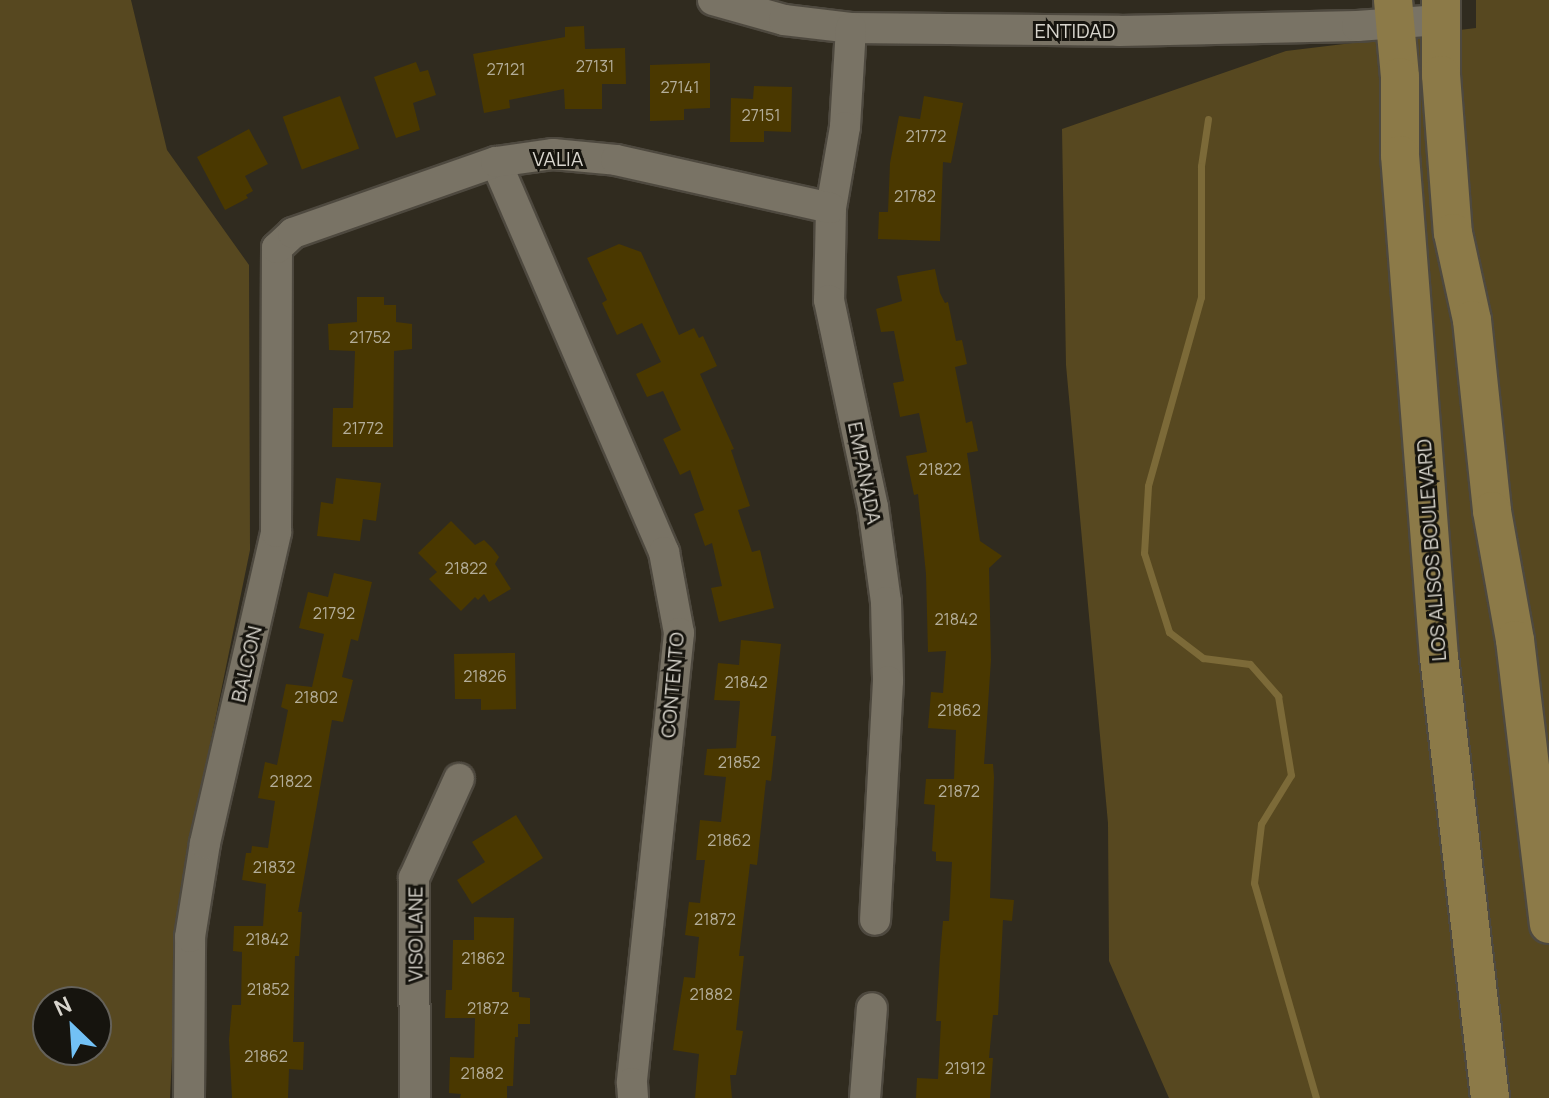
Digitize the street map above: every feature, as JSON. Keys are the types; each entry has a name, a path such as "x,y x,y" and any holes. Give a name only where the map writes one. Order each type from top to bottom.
{"main road":[{"path":"1441,10 1441,75 1453,233 1472,320 1492,511 1515,640 1549,924"},
{"name":"LOS ALISOS BOULEVARD","path":"1394,12 1400,77 1400,155 1439,657 1490,1098"}],"street":[{"name":"ENTIDAD","path":"713,0 784,20 851,28 1119,31 1441,10"},
{"name":"EMPANADA","path":"851,28 845,127 831,208 829,300 873,507 886,602 888,681 875,920"},
{"name":"VALIA","path":"293,233 496,162 553,154 616,160 831,208"},
{"name":"CONTENTO","path":"496,162 664,552 679,633 632,1083 633,1098"},
{"name":"BALCON","path":"189,1098 190,937 197,890 276,532 277,248 293,233"},
{"name":"VISO LANE","path":"415,1098 414,878 459,779"},
{"path":"865,1098 872,1008"}],"shaded area":[{"path":"0,0 131,0 167,150 249,265 250,550 180,891 170,1098 0,1098"},
{"path":"1476,0 1549,0 1549,1098 1169,1098 1109,961 1108,823 1066,365 1062,129 1286,51 1476,28"}],"building":[{"path":"584,26 585,49 625,48 626,84 602,84 602,109 565,109 564,89 509,100 510,108 484,113 473,54 565,37 565,27"},
{"path":"416,62 420,72 428,70 436,95 413,103 420,130 396,138 374,77"},
{"path":"710,63 710,108 684,109 684,120 650,121 650,65"},
{"path":"754,86 792,87 791,132 764,131 764,142 730,142 731,98 753,99"},
{"path":"340,96 359,149 302,169 283,117"},
{"path":"924,96 963,103 951,163 943,162 940,241 878,239 879,212 888,212 890,163 899,116 920,119"},
{"path":"249,129 268,164 245,176 253,191 246,195 248,198 225,210 197,157"},
{"path":"619,244 641,252 679,335 694,328 699,338 703,336 717,366 700,374 734,449 731,450 750,506 738,510 752,552 760,550 774,608 719,622 711,588 722,586 712,543 705,546 694,514 704,510 690,470 680,475 663,439 681,430 663,391 647,397 636,374 661,362 642,323 617,335 602,303 607,300 587,258"},
{"path":"935,269 940,293 945,303 948,302 956,341 962,340 967,364 955,367 966,423 972,421 978,451 967,453 980,541 1002,556 989,568 991,660 984,764 993,764 994,777 990,898 1014,900 1012,921 1003,920 998,1015 993,1015 989,1058 993,1058 990,1098 916,1098 917,1078 938,1079 941,1021 936,1021 940,956 943,921 949,921 952,862 936,861 936,852 932,851 935,805 924,804 926,779 954,779 956,730 928,728 931,692 943,693 946,651 928,652 926,574 918,494 914,495 906,456 927,452 919,413 900,417 893,383 904,381 894,331 881,332 876,309 902,301 897,276"},
{"path":"357,297 384,297 384,305 396,305 396,322 412,324 412,349 394,351 393,447 332,447 333,408 353,408 355,351 329,350 328,324 357,322"},
{"path":"336,478 381,483 376,521 363,519 360,541 317,536 321,502 333,504"},
{"path":"451,521 475,545 484,540 492,548 499,557 495,564 511,589 489,602 484,594 478,600 475,597 461,611 429,579 437,572 418,553"},
{"path":"334,573 372,582 358,641 351,639 342,677 353,680 343,722 332,720 298,912 302,912 299,956 295,956 293,1042 304,1042 303,1070 289,1069 288,1098 232,1098 229,1040 232,1005 241,1005 242,952 233,951 234,926 263,926 266,884 242,880 246,853 251,853 252,846 268,848 275,801 258,798 265,762 277,765 288,710 281,707 286,684 312,687 324,634 299,628 308,592 328,597"},
{"path":"741,640 781,644 771,736 776,736 771,781 766,780 757,865 750,864 739,956 744,956 736,1030 743,1031 736,1075 730,1075 732,1098 695,1098 699,1054 673,1050 684,977 695,978 699,937 685,935 689,902 700,903 705,860 696,860 700,820 721,822 726,777 704,775 707,749 736,748 740,701 714,700 718,663 739,665"},
{"path":"515,653 516,709 481,710 481,699 455,699 454,654"},
{"path":"516,815 543,858 472,904 457,880 485,862 472,842"},
{"path":"474,917 514,918 512,992 519,992 519,997 530,998 530,1024 518,1024 518,1037 515,1037 513,1086 507,1086 507,1098 460,1098 461,1094 449,1093 450,1057 474,1058 475,1018 445,1018 446,990 452,990 453,940 474,940"}],"waterway":[{"path":"1208,119 1201,166 1201,297 1148,486 1144,553 1169,632 1203,658 1250,664 1278,696 1291,775 1261,824 1254,883 1316,1098"}]}
